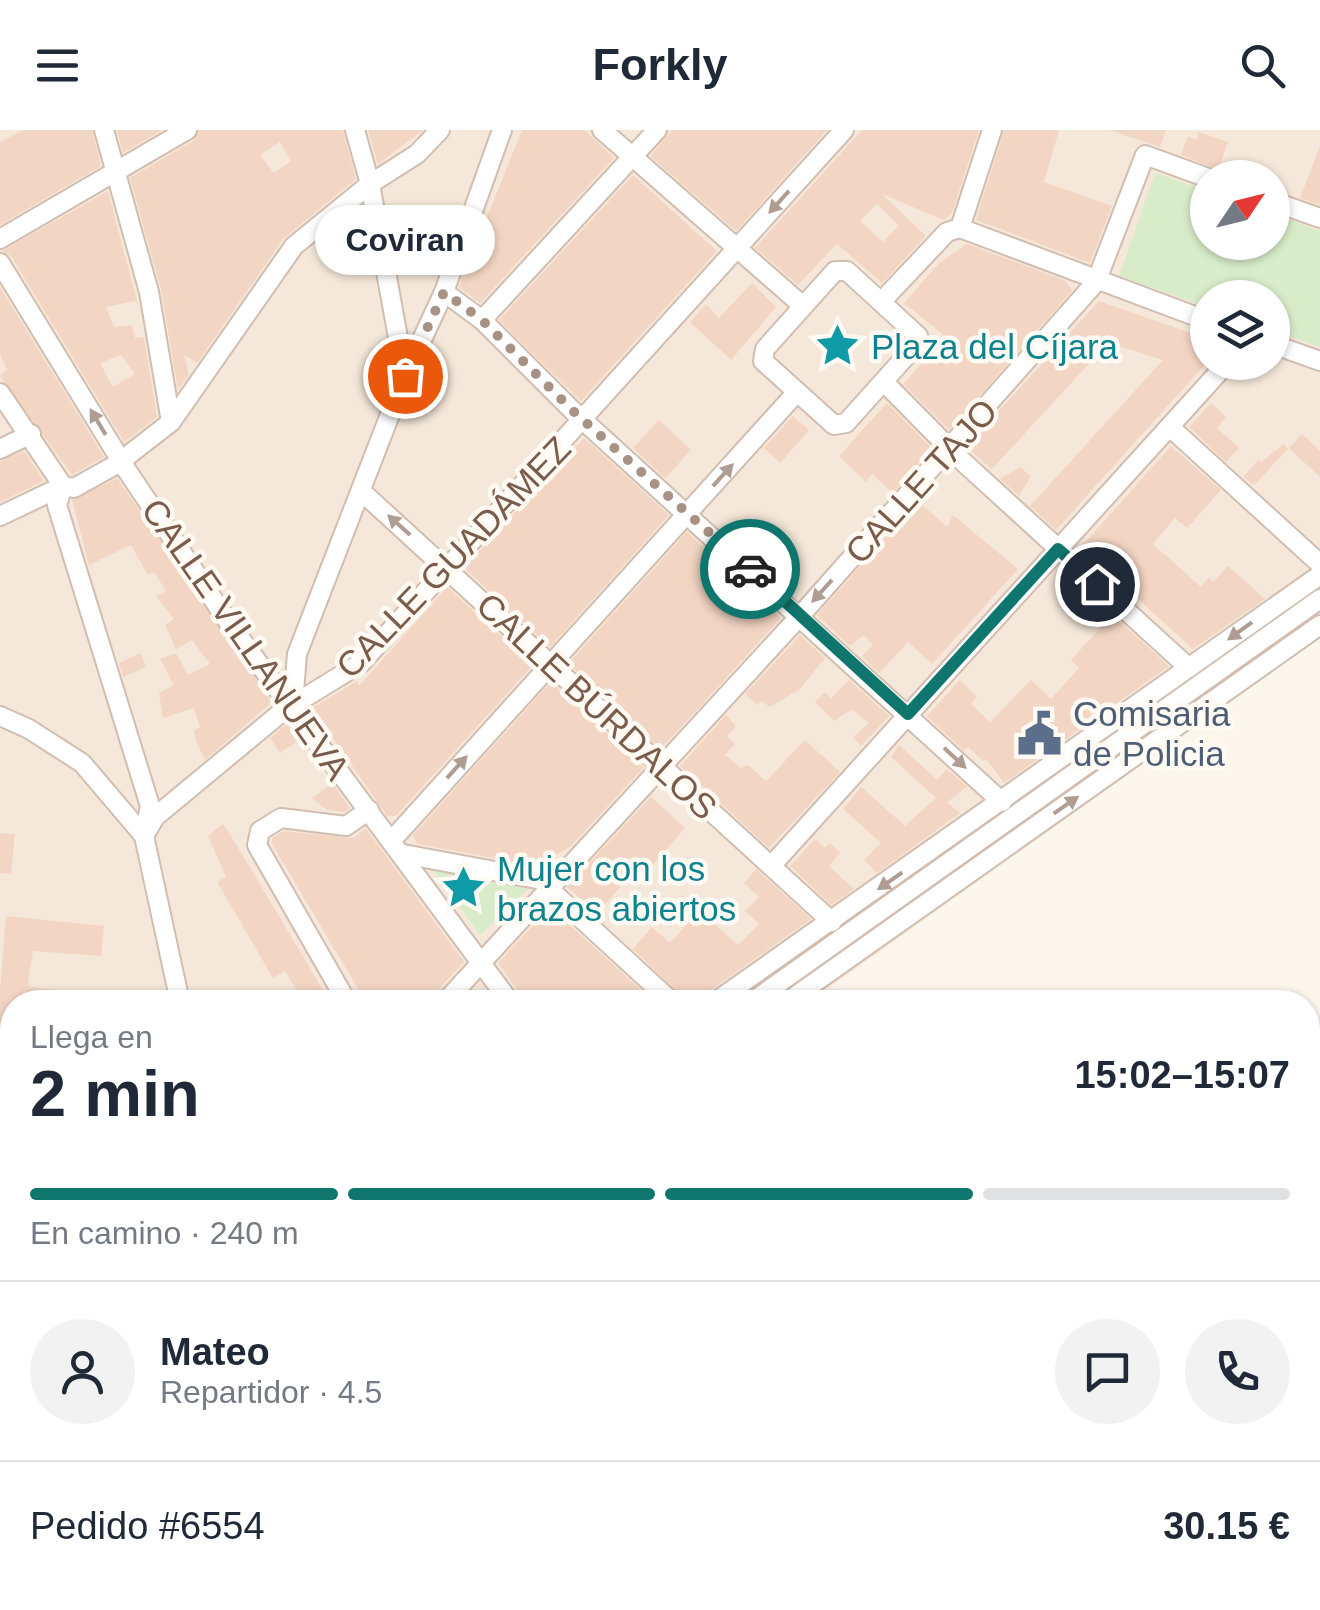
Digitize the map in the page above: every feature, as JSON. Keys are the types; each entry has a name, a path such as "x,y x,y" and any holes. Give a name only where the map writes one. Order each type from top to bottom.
{"street":[{"path":"104,130 149,292 171,422"},
{"path":"0,239 187,130"},
{"path":"355,130 370,184 405,376"},
{"path":"0,516 64,486 74,488 121,460 171,422 294,246 370,184 417,154 440,130"},
{"path":"293,704 297,654 405,376 444,292 502,130"},
{"path":"602,130 803,306"},
{"path":"482,320 657,130"},
{"name":"CALLE GUADÁMEZ","path":"144,836 155,817 293,704 349,674 844,130"},
{"path":"960,228 992,130"},
{"name":"CALLE TAJO","path":"455,990 800,616 1096,282 1145,156 1190,172"},
{"path":"1290,207 1320,218"},
{"path":"882,302 947,232 960,228 1190,315"},
{"name":"CALLE VILLANUEVA","path":"0,263 121,460 264,672 293,704 501,990"},
{"path":"846,270 882,302 918,336 916,345 846,423 834,425 763,360 765,349 835,271 846,270"},
{"path":"444,292 482,320 583,420 690,513 1002,802"},
{"path":"1290,350 1320,360"},
{"path":"771,866 1213,380"},
{"path":"884,382 1188,668"},
{"path":"659,990 550,885 397,847 550,664 797,392"},
{"path":"0,393 64,486"},
{"path":"1172,428 1320,564"},
{"path":"0,449 31,434"},
{"path":"64,486 57,505 150,806 144,836 177,990"},
{"name":"CALLE BÚRDALOS","path":"361,490 832,922"},
{"path":"733,990 1320,575"},
{"path":"769,990 1320,599"},
{"path":"803,990 1320,625"},
{"path":"264,672 286,665 297,654"},
{"path":"0,716 30,729 82,764 144,836"},
{"path":"340,990 257,844 260,831 281,818 346,826 368,810"}],"shaded area":[{"path":"0,130 1320,130 1320,638 826,990 0,990"}],"green space":[{"path":"1155,173 1190,185 1190,260 1290,260 1290,220 1320,231 1320,347 1290,336 1290,280 1190,280 1190,301 1119,276"},
{"path":"432,868 530,887 480,935"}],"building":[{"path":"23,130 92,130 101,166 0,225 0,142"},
{"path":"117,130 162,130 123,153"},
{"path":"199,130 343,130 356,179 284,238 197,363 184,355 189,374 178,390 161,290 130,178 193,141","holes":["280,142 291,161 274,173 260,155"]},
{"path":"368,130 423,130 378,164"},
{"path":"522,130 585,130 614,158 480,303 459,287"},
{"path":"672,130 827,130 736,231 650,156"},
{"path":"862,130 979,130 952,213 944,220 882,194 926,236 882,283 837,244 798,285 755,248","holes":["877,204 899,225 883,242 860,221"]},
{"path":"1004,130 1059,130 1044,182 1112,206 1090,263 976,220"},
{"path":"1109,130 1166,130 1160,147"},
{"path":"1199,132 1228,142 1222,160 1193,160 1181,155 1188,136 1196,140"},
{"path":"1320,146 1320,205 1300,198"},
{"path":"633,175 717,251 581,401 499,320"},
{"path":"108,191 138,305 135,301 106,307 114,327 132,325 135,338 144,337 157,417 124,442 11,256 2,251","holes":["121,355 135,374 113,387 100,363"]},
{"path":"967,244 1066,281 1072,291 949,430 903,384 946,337 904,303 940,262"},
{"path":"752,283 776,307 731,360 690,322 706,304 719,318"},
{"path":"0,287 104,457 72,475 0,376 7,370 0,353"},
{"path":"1099,301 1190,333 1191,380 1056,530 1030,506 1163,360 1108,343 992,469 966,447"},
{"path":"887,403 932,448 893,493 872,474 866,482 839,456"},
{"path":"1211,403 1226,417 1217,428 1239,448 1226,462 1189,427"},
{"path":"793,416 809,430 780,463 764,448"},
{"path":"659,420 691,450 665,478 633,448"},
{"path":"1302,434 1320,451 1320,477 1289,448"},
{"path":"584,438 669,515 550,647 464,568"},
{"path":"1284,444 1288,449 1254,485 1243,477 1258,460 1261,462"},
{"path":"1171,446 1221,490 1187,528 1175,518 1153,544 1201,587 1209,577 1213,582 1228,566 1265,599 1193,649 1081,547"},
{"path":"24,451 44,481 0,502 0,461"},
{"path":"1020,467 1031,476 1019,496 1000,479"},
{"path":"117,478 272,702 205,760 196,742 194,730 200,727 194,708 163,718 159,693 174,685 160,659 176,653 188,675 210,664 192,640 176,649 165,625 174,619 156,596 166,591 154,572 148,575 131,545 89,565 72,500"},
{"path":"918,501 947,527 953,515 1018,569 932,664 908,642 879,673 862,656 873,645 864,635 850,646 817,615"},
{"path":"687,532 781,618 661,749 568,664"},
{"path":"447,587 533,665 396,816 387,816 312,708 357,681 359,686"},
{"path":"1112,615 1169,666 1004,783 986,759 983,761 968,747 964,751 927,716 960,680 977,697 971,704 990,722 1031,680 1051,699 1079,668 1071,660"},
{"path":"800,635 825,658 800,689 770,707 761,701 757,705 745,694"},
{"path":"141,653 146,667 123,677 119,663"},
{"path":"849,680 889,716 861,746 853,737 869,723 852,709 834,721 815,702 825,692 831,699"},
{"path":"551,682 644,767 571,846 537,866 417,844 413,835"},
{"path":"726,715 736,726 727,736 735,744 725,755 741,768 748,765 766,781 805,740 840,772 769,848 680,766"},
{"path":"288,723 300,740 280,753 270,738"},
{"path":"899,745 937,780 947,769 967,787 947,802 960,813 877,873 864,860 881,843 843,809 861,787 905,826 936,798 891,757"},
{"path":"332,783 350,808 344,812 327,810 312,798"},
{"path":"651,797 685,828 635,885 628,878 597,914 567,887"},
{"path":"223,824 323,990 296,990 285,971 273,978 217,882 226,877 208,836"},
{"path":"366,829 464,962 438,990 359,990 272,844 272,838 284,831 353,838"},
{"path":"0,833 15,834 11,874 0,873"},
{"path":"815,839 825,848 830,843 840,853 829,866 854,889 831,905 790,866"},
{"path":"756,869 811,919 711,990 675,990 633,949 652,927 670,943 690,921 673,905 682,895 738,945 759,924 745,911 759,897 744,883"},
{"path":"550,907 641,990 517,990 498,963"},
{"path":"6,916 104,926 101,956 33,951 29,987 57,990 0,990"}],"way so far":[{"path":"405,376 444,292 482,320 573,411 750,569"}],"place":[{"name":"Plaza del Cíjara","path":"838,346"},
{"name":"Coviran","path":"405,376"},
{"name":"Comisaria de Policia","path":"1040,733"},
{"name":"Mujer con los brazos abiertos","path":"464,888"}],"route":[{"path":"750,569 908,714 1058,549 1097,584"}]}
